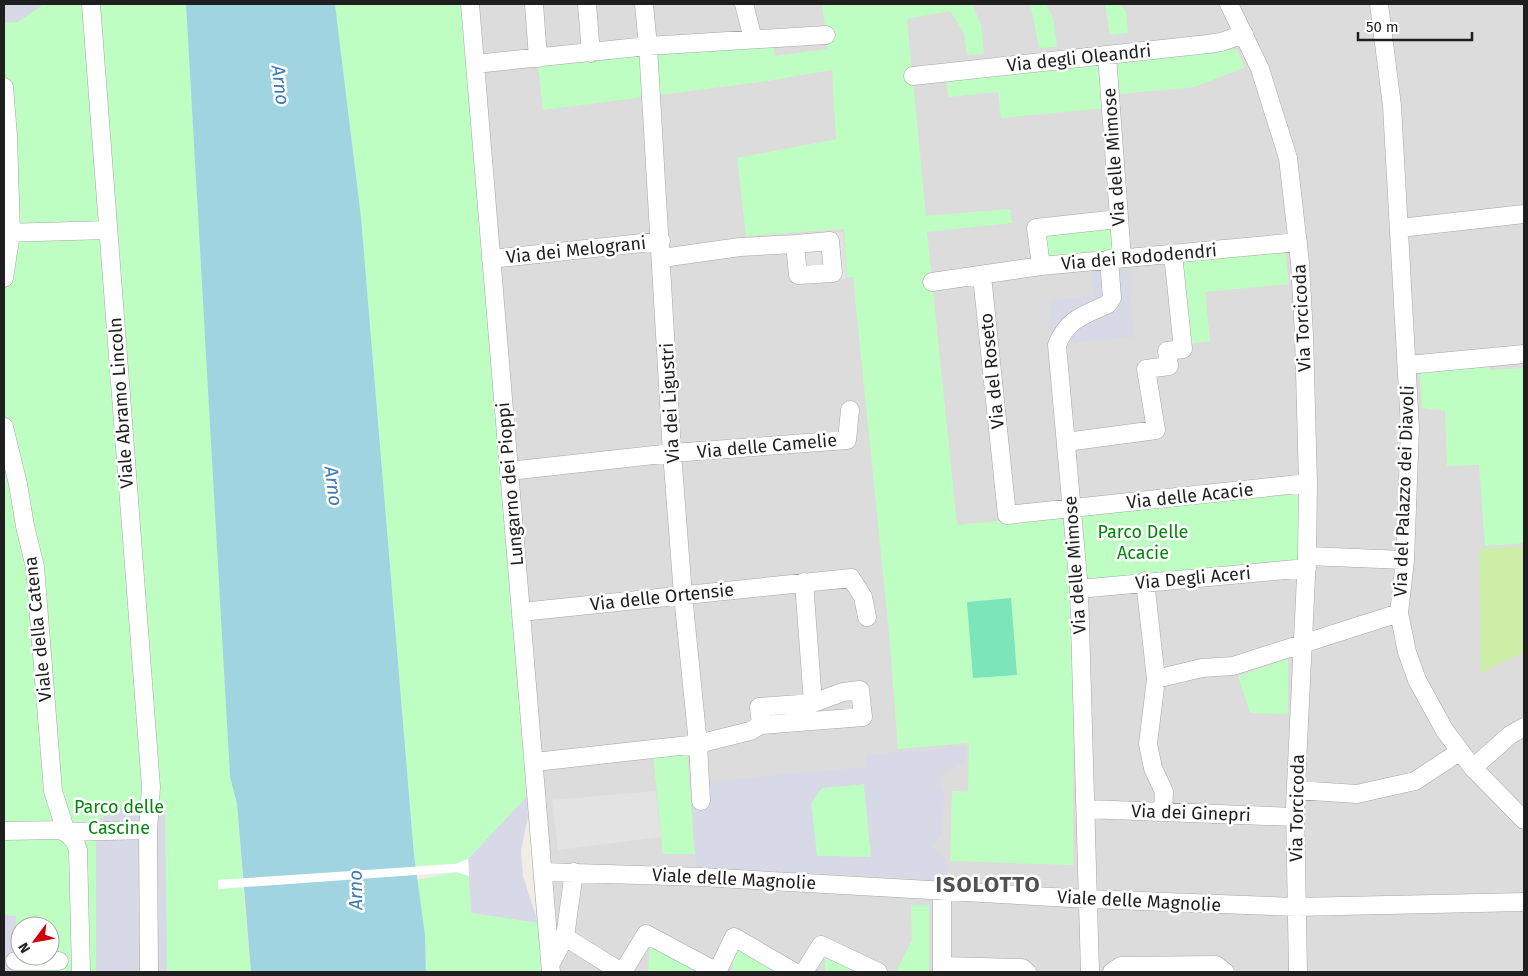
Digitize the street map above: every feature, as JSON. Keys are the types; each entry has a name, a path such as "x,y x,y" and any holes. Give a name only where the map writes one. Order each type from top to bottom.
{"street":[{"name":"Viale Abramo Lincoln","path":"90,4 151,787 148,830 149,972"},
{"name":"Lungarno dei Pioppi","path":"470,4 551,968"},
{"path":"534,4 538,58"},
{"path":"586,4 591,52"},
{"name":"Via dei Ligustri","path":"644,4 661,249 672,453 683,595 698,744 701,801"},
{"path":"744,4 753,39"},
{"name":"Via Torcicoda","path":"1229,4 1264,78 1288,158 1298,242 1304,335 1308,483 1307,562 1295,817 1298,972"},
{"name":"Via del Palazzo dei Diavoli","path":"1379,4 1391,91 1408,365 1410,428 1405,560 1399,613 1407,652 1417,680 1445,732 1473,768 1524,820"},
{"name":"Via degli Oleandri","path":"913,76 1221,42 1244,34"},
{"path":"475,64 648,46 826,35"},
{"name":"Via delle Mimose","path":"1090,972 1079,589 1057,345 1062,332 1068,324 1108,304 1112,298 1118,219 1107,55"},
{"path":"4,87 8,136 8,233 4,278"},
{"path":"1400,228 1524,214"},
{"path":"1041,266 1036,228 1118,219"},
{"path":"8,233 108,230"},
{"name":"Via dei Rododendri","path":"982,276 1041,266 1298,242"},
{"name":"Via dei Melograni","path":"491,259 661,249 795,244"},
{"path":"1066,442 1156,430 1146,369 1169,366 1168,351 1183,349 1174,254"},
{"path":"932,282 982,276"},
{"name":"Via del Roseto","path":"982,276 1007,515 1072,508"},
{"path":"1408,365 1524,354"},
{"name":"Via delle Camelie","path":"509,470 672,453 847,440 850,410"},
{"name":"Viale della Catena","path":"4,426 35,567 52,791 69,835 78,850 81,972"},
{"name":"Via delle Acacie","path":"1072,508 1308,483"},
{"name":"Via Degli Aceri","path":"1079,589 1307,562 1405,560"},
{"name":"Via delle Ortensie","path":"521,612 851,578 863,598 867,618"},
{"path":"804,582 813,703"},
{"path":"1144,582 1156,680 1148,744 1153,768 1164,792 1163,812"},
{"path":"1156,680 1202,668 1234,666 1399,613"},
{"path":"535,762 698,744 750,731 760,725 863,718 860,690 843,692 813,703 759,706 760,725"},
{"path":"1473,768 1510,735 1524,727"},
{"path":"1296,790 1357,794 1415,782 1459,752"},
{"name":"Via dei Ginepri","path":"1086,809 1295,817"},
{"path":"4,831 60,830 69,835 148,830"},
{"name":"Viale delle Magnolie","path":"543,872 702,877 1088,899 1296,907 1524,902"},
{"name":"Lungarno dei Pioppi","path":"551,968 565,937 574,872"},
{"path":"942,891 942,969 1022,968 1027,972"},
{"path":"565,937 622,972 646,934 717,972 734,937 794,972"},
{"path":"804,972 821,945 878,972"},
{"path":"1112,972 1121,966 1216,965 1225,972"}],"shaded area":[{"path":"4,4 44,4 18,22 4,23"},
{"path":"462,4 1524,4 1524,972 541,972"},
{"path":"843,232 846,279 792,281 789,254 783,236"},
{"path":"1128,265 1134,337 1053,344 1049,300 1093,296 1091,269"},
{"path":"967,746 965,761 936,778 944,792 942,833 932,848 947,859 948,882 896,877 696,868 690,783 866,767 866,755","holes":["864,784 871,857 817,856 811,803 822,788"]},
{"path":"656,791 661,837 558,850 552,800"},
{"path":"527,796 528,817 521,850 523,876 538,923 471,913 468,859"},
{"path":"129,801 165,802 167,972 96,972 96,821"},
{"path":"4,915 16,916 10,916 10,966 15,966 15,972 4,972"}],"green space":[{"name":"Parco delle Cascine","path":"4,4 186,4 230,777 237,804 243,879 218,880 218,889 243,887 251,972 4,972"},
{"path":"335,4 462,4 527,796 468,859 455,864 415,866 361,217"},
{"path":"822,4 972,4 981,25 984,54 967,55 964,33 950,11 907,19 926,216 1010,209 1012,223 927,232 957,525 1070,513 1074,588 1073,865 950,861 952,791 968,792 969,743 898,749 889,633 853,277 847,277 844,229 746,236 737,158 836,139 832,70 768,81 543,110 538,66 773,42 775,56 828,49"},
{"path":"1029,4 1046,4 1053,18 1057,47 1039,48"},
{"path":"1105,4 1121,4 1126,12 1128,33 1110,35"},
{"path":"1236,49 1245,67 1195,87 1120,94 1117,64 1121,60"},
{"path":"1104,62 1107,108 1001,118 998,92 948,97 946,79"},
{"path":"1115,223 1118,254 1044,262 1041,231"},
{"path":"1285,251 1289,284 1205,292 1210,341 1188,344 1179,258"},
{"path":"1489,367 1490,370 1524,368 1524,543 1485,546 1479,465 1447,466 1445,411 1422,408 1420,373"},
{"name":"Parco Delle Acacie","path":"1298,494 1299,562 1084,583 1078,514"},
{"path":"1524,546 1524,652 1481,673 1479,549"},
{"path":"1011,598 1017,675 973,678 967,602"},
{"path":"1288,659 1288,714 1250,713 1238,676"},
{"path":"687,751 695,854 663,854 653,754"},
{"path":"864,784 871,857 817,856 811,803 822,788"},
{"path":"457,872 469,876 471,913 538,923 541,972 426,972 425,935 417,880"},
{"path":"911,905 929,905 929,972 896,972 912,940"},
{"path":"736,944 785,972 732,972"},
{"path":"650,945 700,972 648,972"},
{"path":"825,952 867,972 825,972"}],"water":[{"name":"Arno","path":"186,4 335,4 361,217 414,855 425,935 426,972 251,972 237,804 230,777"}],"pier":[{"path":"468,859 469,876 457,872 218,889 218,880 455,864"}],"district":[{"name":"ISOLOTTO","path":"988,884"}]}
